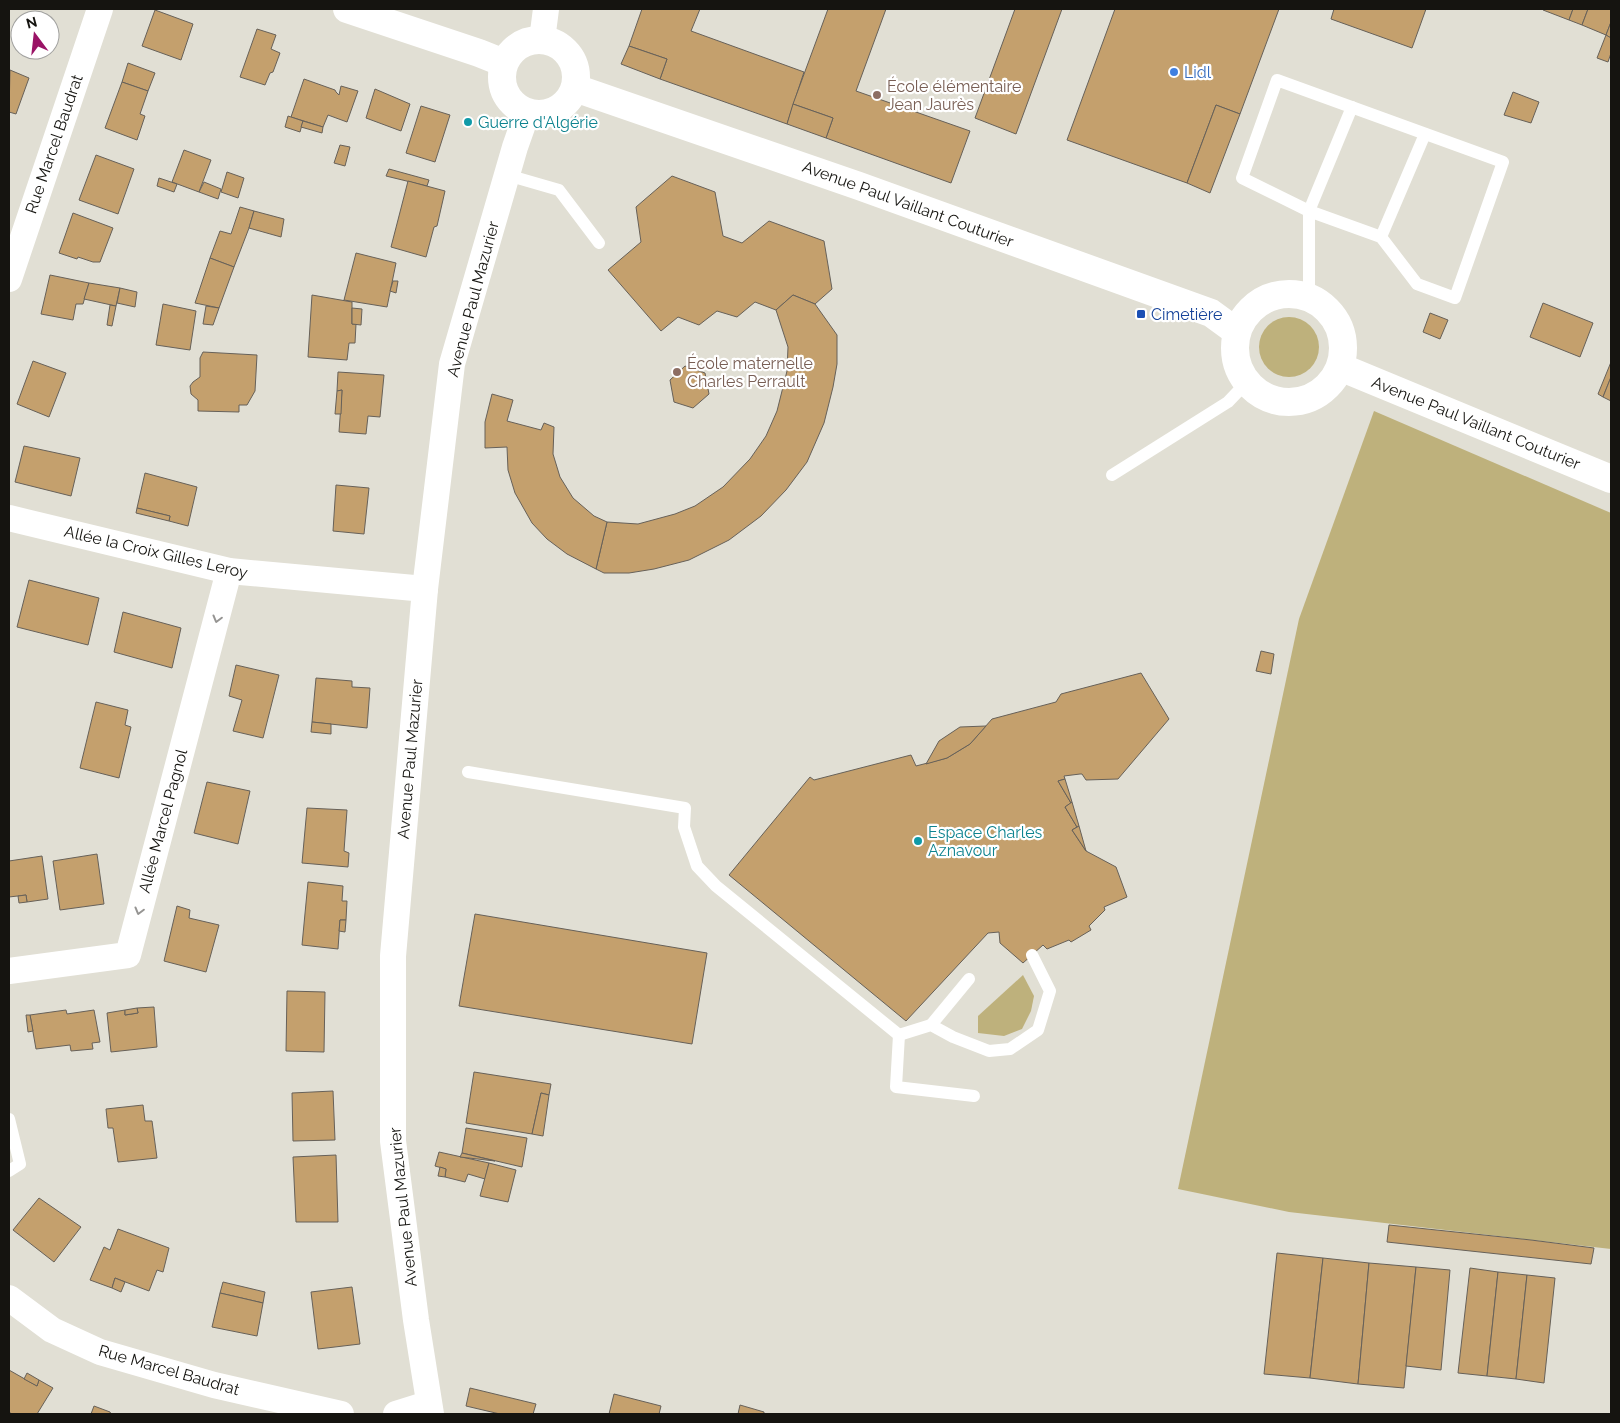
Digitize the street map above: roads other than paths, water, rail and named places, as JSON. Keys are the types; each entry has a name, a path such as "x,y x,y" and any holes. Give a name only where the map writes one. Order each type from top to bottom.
{"street":[{"name":"Rue Marcel Baudrat","path":"9,280 100,9"},
{"path":"347,9 504,63"},
{"path":"542,40 546,9"},
{"path":"542,40 555,44 566,51 573,62 576,75 575,88 570,98 562,107 551,113 539,115 516,108 502,88 501,75 504,63 510,53 519,45 530,41 542,40"},
{"name":"Avenue Paul Vaillant Couturier","path":"575,88 859,186 1211,313 1237,332"},
{"name":"Avenue Paul Mazurier","path":"429,1409 393,1141 394,956 425,589 452,364 507,176 528,113"},
{"path":"1291,293 1309,297 1329,311 1335,318 1342,333 1344,350 1340,367 1332,381 1320,392 1306,400 1289,402 1273,400 1259,393 1246,382 1238,366 1234,349 1237,332 1245,316 1257,303 1274,295 1291,293"},
{"name":"Avenue Paul Vaillant Couturier","path":"1340,367 1611,479"},
{"name":"Allée la Croix Gilles Leroy","path":"9,518 230,571 425,589"},
{"name":"Allée Marcel Pagnol","path":"9,971 128,955 230,571"},
{"name":"Rue Marcel Baudrat","path":"9,1298 52,1330 100,1352 214,1385 341,1414"},
{"path":"396,1414 429,1409"}],"lane":[{"path":"1277,80 1352,107 1503,162 1455,298 1417,284 1381,237 1309,211 1242,178 1277,80"},
{"path":"1309,297 1309,211 1352,107"},
{"path":"1381,237 1425,134"},
{"path":"507,176 559,190 599,242"},
{"path":"1112,475 1228,402 1246,382"},
{"path":"468,772 685,808 684,827 696,866 716,886 899,1035"},
{"path":"931,1025 954,1037 989,1051 1010,1049 1038,1030 1050,991 1032,955"},
{"path":"899,1035 931,1025 968,979"},
{"path":"899,1035 896,1087 974,1096"},
{"path":"9,1119 20,1164 9,1171"}],"place":[{"name":"Lidl","path":"1174,72"},
{"name":"École élémentaire Jean Jaurès","path":"877,95"},
{"name":"Guerre d'Algérie","path":"468,122"},
{"name":"Cimetière","path":"1141,314"},
{"name":"École maternelle Charles Perrault","path":"677,372"},
{"name":"Espace Charles Aznavour","path":"918,841"}]}
